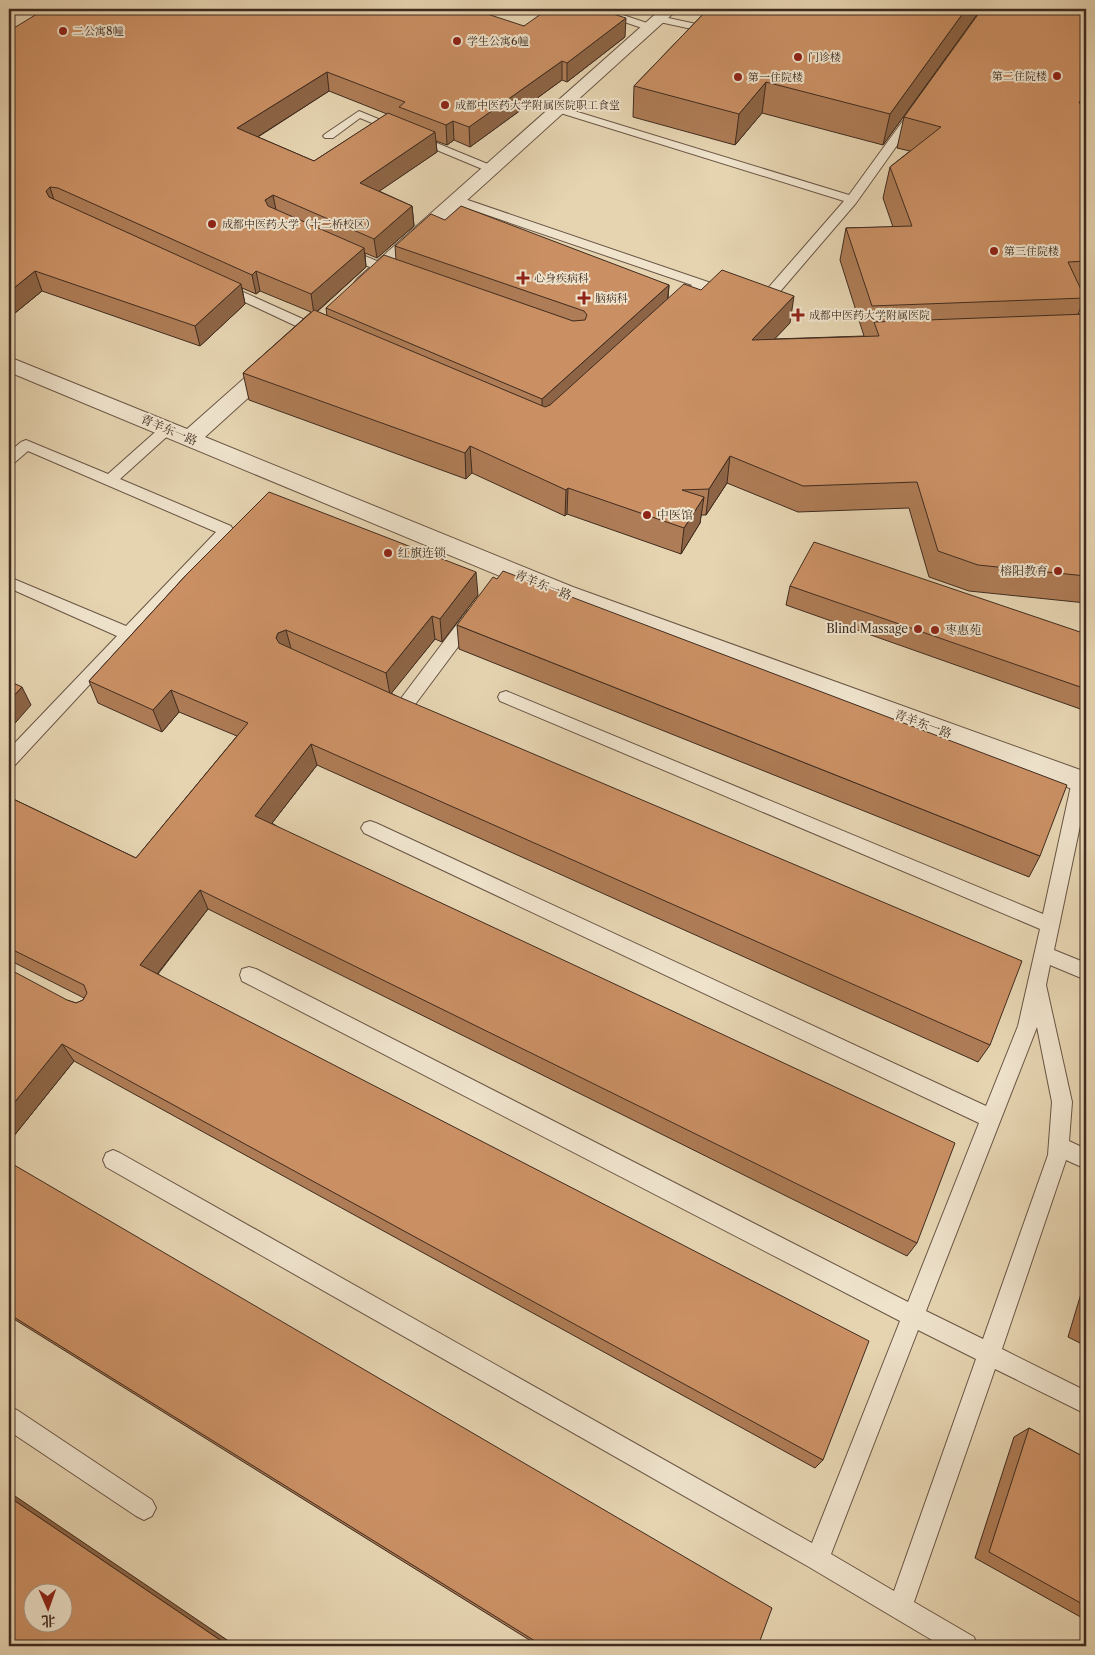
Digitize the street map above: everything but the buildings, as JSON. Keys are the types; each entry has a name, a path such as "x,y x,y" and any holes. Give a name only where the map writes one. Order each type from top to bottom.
{"street":[{"path":"354,292 660,18"},
{"path":"189,439 306,335"},
{"name":"青羊东一路","path":"9,364 166,429 502,578 564,593 1084,782"}],"lane":[{"path":"596,9 660,18 730,34"},
{"path":"753,302 761,305 852,200 920,104"},
{"path":"558,109 852,200"},
{"path":"329,136 359,114 491,169"},
{"path":"456,200 718,290"},
{"path":"328,244 409,277"},
{"path":"213,282 306,335 331,336"},
{"path":"673,310 701,284"},
{"path":"111,480 166,429"},
{"path":"9,460 26,444 226,530 9,760"},
{"path":"9,582 128,634"},
{"path":"377,698 402,709 480,607"},
{"path":"506,698 1050,925"},
{"path":"817,1559 1028,1026 1084,782"},
{"path":"370,828 992,1119"},
{"path":"1044,954 1086,972"},
{"path":"249,975 1086,1403"},
{"path":"900,1608 1058,1155 1062,1102 1038,983"},
{"path":"1059,1147 1086,1160"},
{"path":"112,1160 817,1559 966,1646"},
{"path":"9,1418 144,1508"}],"place":[{"name":"二公寓8幢","path":"63,31"},
{"name":"学生公寓6幢","path":"457,41"},
{"name":"门诊楼","path":"798,57"},
{"name":"第二住院楼","path":"1057,76"},
{"name":"第一住院楼","path":"738,77"},
{"name":"成都中医药大学附属医院职工食堂","path":"445,105"},
{"name":"成都中医药大学（十二桥校区）","path":"212,224"},
{"name":"第三住院楼","path":"994,251"},
{"name":"心身疾病科","path":"523,278"},
{"name":"脑病科","path":"584,298"},
{"name":"成都中医药大学附属医院","path":"798,315"},
{"name":"中医馆","path":"647,515"},
{"name":"红旗连锁","path":"388,553"},
{"name":"榕阳教育","path":"1058,571"},
{"name":"Blind Massage","path":"918,629"},
{"name":"枣惠苑","path":"935,630"}]}
